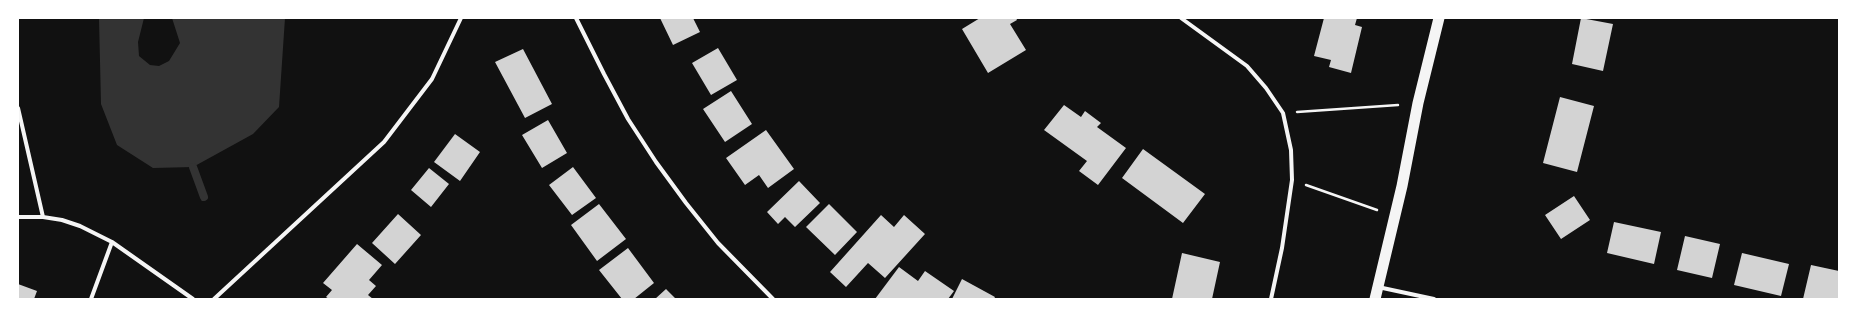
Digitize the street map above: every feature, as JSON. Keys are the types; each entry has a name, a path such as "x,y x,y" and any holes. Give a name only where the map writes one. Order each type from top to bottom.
{"highway":[{"path":"1375,299 1402,186 1418,103 1439,18"}],"street":[{"path":"214,299 384,142 432,79 461,18"},
{"path":"576,18 628,119 656,162 718,243 773,299"},
{"path":"1181,18 1247,66 1266,88 1283,113 1291,150 1292,180 1282,248 1271,299"},
{"path":"18,108 43,217"},
{"path":"18,217 43,217 68,222 112,242 193,299"},
{"path":"91,299 112,242"},
{"path":"1378,286 1434,299"}],"path":[{"path":"1283,113 1418,103"},
{"path":"1292,180 1394,216"}],"shaded area":[{"path":"99,18 144,18 138,42 139,56 150,65 159,66 169,61 180,43 172,18 285,18 279,107 253,134 193,167 153,168 117,145 101,104"}],"building":[{"path":"660,18 693,18 700,32 673,45"},
{"path":"980,18 1016,18 1017,20 1010,24 1026,50 988,73 962,29"},
{"path":"1324,18 1357,18 1355,25 1362,27 1351,73 1329,67 1331,60 1314,56"},
{"path":"1581,18 1613,24 1603,71 1572,64"},
{"path":"718,48 737,80 711,95 692,63"},
{"path":"523,49 552,104 525,118 495,62"},
{"path":"731,91 752,124 725,142 703,109"},
{"path":"1560,97 1594,106 1577,172 1543,163"},
{"path":"1064,105 1081,117 1085,111 1101,123 1097,127 1126,148 1098,185 1079,171 1087,161 1044,130"},
{"path":"548,120 567,153 542,168 522,135"},
{"path":"766,130 794,169 768,188 759,175 745,185 726,158"},
{"path":"455,134 480,152 460,181 434,162"},
{"path":"1143,149 1205,194 1183,223 1122,178"},
{"path":"573,167 596,198 572,215 549,185"},
{"path":"429,168 449,184 431,207 411,190"},
{"path":"799,181 820,203 795,227 785,217 778,224 767,212"},
{"path":"1574,196 1590,220 1561,239 1545,215"},
{"path":"599,204 626,239 597,261 571,225"},
{"path":"829,204 857,232 835,255 806,227"},
{"path":"398,214 421,235 395,264 372,243"},
{"path":"881,215 894,227 904,215 925,234 885,278 868,263 846,287 830,272"},
{"path":"1614,222 1661,232 1654,264 1607,253"},
{"path":"1685,236 1720,244 1712,278 1677,270"},
{"path":"357,244 382,265 369,280 376,286 368,295 373,299 329,299 326,297 332,290 323,283"},
{"path":"628,248 654,283 634,299 622,299 599,270"},
{"path":"1182,253 1220,262 1212,299 1172,299"},
{"path":"1742,253 1789,264 1781,296 1734,285"},
{"path":"1811,265 1839,271 1839,299 1803,299"},
{"path":"899,267 918,281 925,271 954,291 948,299 875,299"},
{"path":"962,279 995,297 994,299 952,299"},
{"path":"18,284 37,291 34,299 18,299"},
{"path":"666,289 676,299 655,299"}],"waterway":[{"path":"193,167 204,197"}]}
